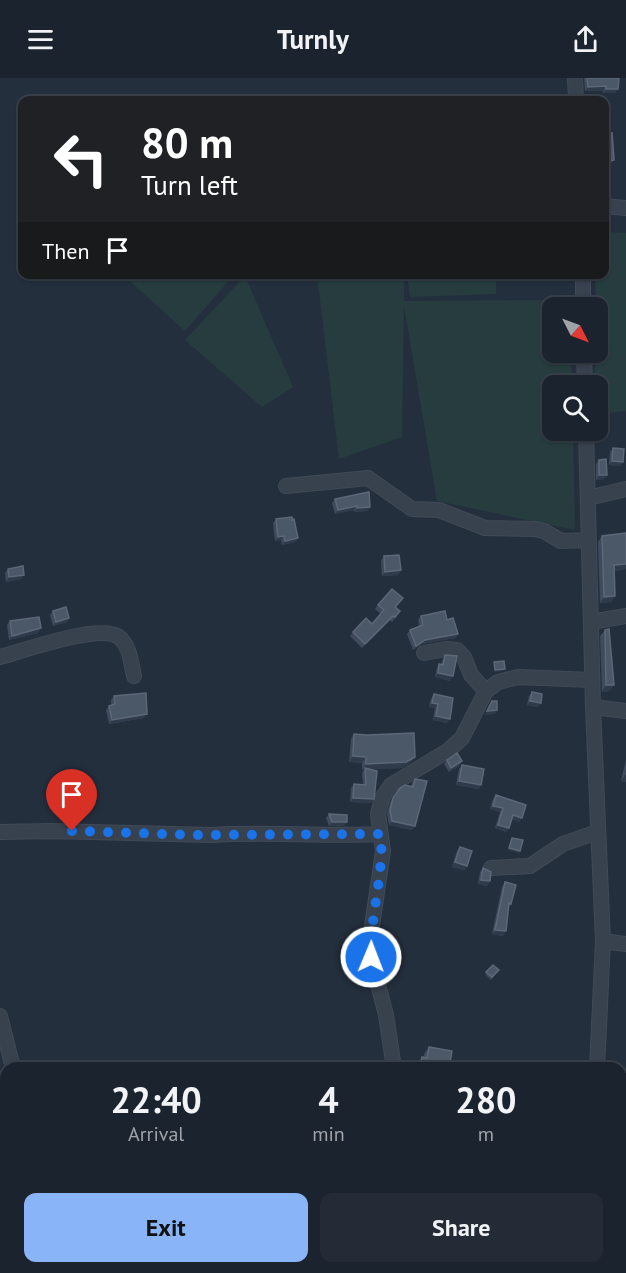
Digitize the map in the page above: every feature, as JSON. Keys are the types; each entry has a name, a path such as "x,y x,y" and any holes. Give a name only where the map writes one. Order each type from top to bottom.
{"street":[{"path":"576,78 576,96"},
{"path":"609,206 626,208"},
{"path":"583,279 583,297"},
{"path":"586,441 597,832 603,941 597,1062"},
{"path":"286,486 368,478 412,509 439,510 485,528 535,529 544,531 561,541 589,540"},
{"path":"588,498 626,489"},
{"path":"591,622 626,616"},
{"path":"0,657 87,634 107,632 118,637 128,649 134,676"},
{"path":"424,652 457,650 464,657 471,675 486,691"},
{"path":"393,1062 386,1015 371,957 372,926 383,851 378,814 382,798 391,785 449,750 462,738 486,691 498,682 518,677 592,680"},
{"path":"593,707 626,711"},
{"path":"0,832 51,831 190,835 381,834"},
{"path":"491,868 530,866 563,844 597,832"},
{"path":"603,941 626,944"},
{"path":"0,1016 12,1062"}],"green space":[{"path":"609,232 626,233 626,411 608,413 608,375 594,375 595,363 608,363 608,297 596,297 595,279 609,279"},
{"path":"127,279 230,279 185,331"},
{"path":"242,279 246,279 293,387 262,407 185,340"},
{"path":"317,279 404,279 404,301 542,300 542,363 571,363 572,375 542,375 542,441 573,441 575,530 437,501 404,306 402,437 339,459"},
{"path":"408,279 496,279 496,294 410,297"}],"building":[{"path":"587,78 619,78 618,89 606,89 606,86 588,87"},
{"path":"612,133 614,160 609,161 609,134"},
{"path":"613,448 624,449 623,462 612,461"},
{"path":"606,459 607,475 599,475 599,460"},
{"path":"369,492 370,507 357,508 357,506 338,510 335,499"},
{"path":"292,517 298,538 285,541 284,536 278,537 276,519"},
{"path":"626,533 626,564 614,565 615,596 604,597 602,536"},
{"path":"399,555 401,570 385,572 384,556"},
{"path":"23,566 24,575 9,577 8,569"},
{"path":"392,589 403,598 395,607 400,611 365,644 353,632 366,618 372,624 384,610 378,605"},
{"path":"66,607 69,618 56,622 53,611"},
{"path":"445,611 447,620 453,618 458,634 425,640 416,646 410,630 423,625 421,616"},
{"path":"39,617 41,628 12,636 10,621"},
{"path":"609,629 614,685 606,685 605,630"},
{"path":"445,655 457,656 453,676 438,673 439,664 443,665"},
{"path":"504,661 505,669 495,670 494,662"},
{"path":"532,692 542,694 541,703 530,701"},
{"path":"146,693 147,714 112,720 109,706 115,704 114,696"},
{"path":"434,694 453,698 450,719 436,716 438,704 432,703"},
{"path":"492,701 497,701 497,710 487,711"},
{"path":"414,733 415,757 406,762 366,764 366,757 353,756 354,734"},
{"path":"457,753 462,761 451,768 447,760"},
{"path":"462,765 484,769 481,785 459,781"},
{"path":"365,768 377,771 374,799 353,798 354,784 366,785"},
{"path":"415,779 427,781 415,826 392,821 390,810 393,798 405,785 413,787"},
{"path":"496,795 526,805 522,818 513,815 509,828 498,825 503,808 493,806"},
{"path":"329,814 347,815 347,822 332,822"},
{"path":"512,838 523,840 520,851 509,848"},
{"path":"460,847 472,851 467,866 455,862"},
{"path":"483,868 491,872 490,881 481,880"},
{"path":"505,882 516,885 511,904 509,903 506,931 495,930"},
{"path":"493,965 499,970 492,977 486,972"},
{"path":"429,1047 452,1051 450,1062 421,1062 422,1057 427,1058"}],"route":[{"path":"72,831 195,835 381,834 383,851 372,926 371,957"}]}
